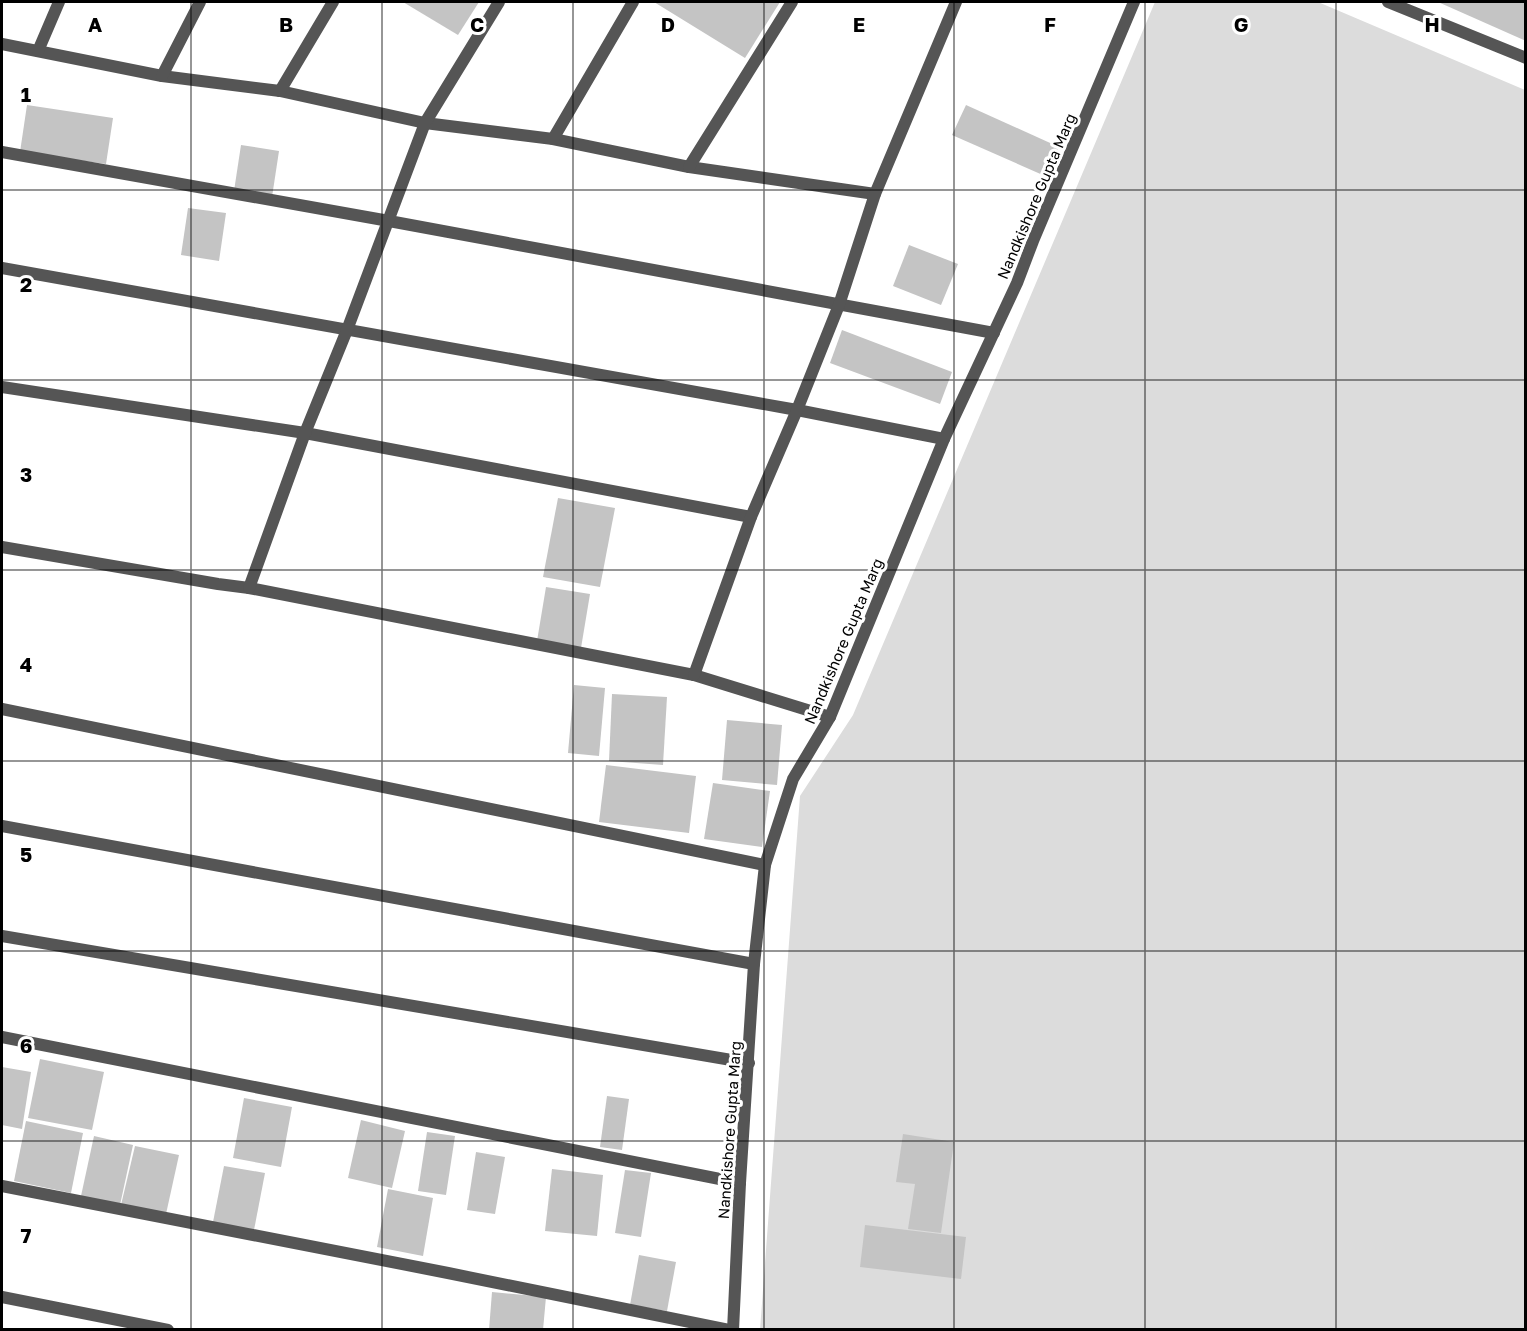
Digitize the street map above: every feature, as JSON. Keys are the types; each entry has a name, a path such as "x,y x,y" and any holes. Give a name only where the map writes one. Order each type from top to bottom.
{"street":[{"path":"38,51 59,2"},
{"path":"162,76 200,2"},
{"path":"280,91 333,2"},
{"path":"249,588 305,433 347,330 425,123 499,2"},
{"path":"553,140 633,2"},
{"path":"689,166 792,2"},
{"path":"694,675 751,517 839,305 875,194 956,2"},
{"name":"Nandkishore Gupta Marg","path":"731,1329 754,964 765,865 793,779 830,717 944,439 1017,283 1134,2"},
{"path":"1388,2 1526,58"},
{"path":"2,44 162,76 280,91 425,123 553,140 689,166 875,194"},
{"path":"2,152 994,333"},
{"path":"2,268 797,410 944,439"},
{"path":"2,387 305,433 751,517"},
{"path":"2,548 249,588 694,675 830,717"},
{"path":"2,709 765,865"},
{"path":"2,826 754,964"},
{"path":"2,936 748,1064"},
{"path":"2,1037 740,1183"},
{"path":"2,1186 731,1329"},
{"path":"2,1298 168,1329"}],"shaded area":[{"path":"1155,2 1318,2 1525,90 1525,1329 760,1330 800,796 853,715"}],"building":[{"path":"403,2 479,2 458,35"},
{"path":"654,2 780,2 745,58"},
{"path":"1438,2 1526,2 1526,41"},
{"path":"27,105 113,118 106,164 20,152"},
{"path":"966,105 1059,147 1045,176 952,135"},
{"path":"241,145 279,151 272,197 234,191"},
{"path":"188,208 226,213 219,261 181,255"},
{"path":"909,245 958,264 941,305 893,286"},
{"path":"842,330 952,372 940,404 830,363"},
{"path":"558,498 615,508 600,587 543,577"},
{"path":"546,587 590,594 581,648 537,641"},
{"path":"574,685 605,688 599,756 568,753"},
{"path":"612,694 667,697 663,765 609,761"},
{"path":"727,720 782,725 777,785 722,780"},
{"path":"606,765 696,776 689,833 599,822"},
{"path":"713,783 770,791 762,847 704,839"},
{"path":"40,1059 104,1072 92,1130 28,1118"},
{"path":"2,1067 31,1072 22,1129 2,1125"},
{"path":"607,1096 629,1099 622,1150 600,1147"},
{"path":"244,1098 292,1107 281,1167 233,1158"},
{"path":"361,1120 405,1131 392,1188 348,1178"},
{"path":"26,1121 83,1133 71,1193 14,1181"},
{"path":"427,1132 455,1136 446,1195 418,1191"},
{"path":"903,1134 954,1142 941,1233 908,1229 915,1184 896,1182"},
{"path":"94,1136 133,1145 120,1205 81,1196"},
{"path":"135,1146 179,1155 166,1214 121,1205"},
{"path":"476,1152 505,1157 495,1214 467,1210"},
{"path":"224,1166 265,1173 254,1230 213,1222"},
{"path":"552,1169 603,1175 597,1236 545,1231"},
{"path":"625,1170 651,1173 641,1237 615,1233"},
{"path":"388,1189 433,1198 423,1256 377,1247"},
{"path":"865,1225 966,1237 961,1279 860,1267"},
{"path":"639,1255 676,1262 667,1311 630,1305"},
{"path":"492,1292 546,1297 543,1330 489,1330"}]}
